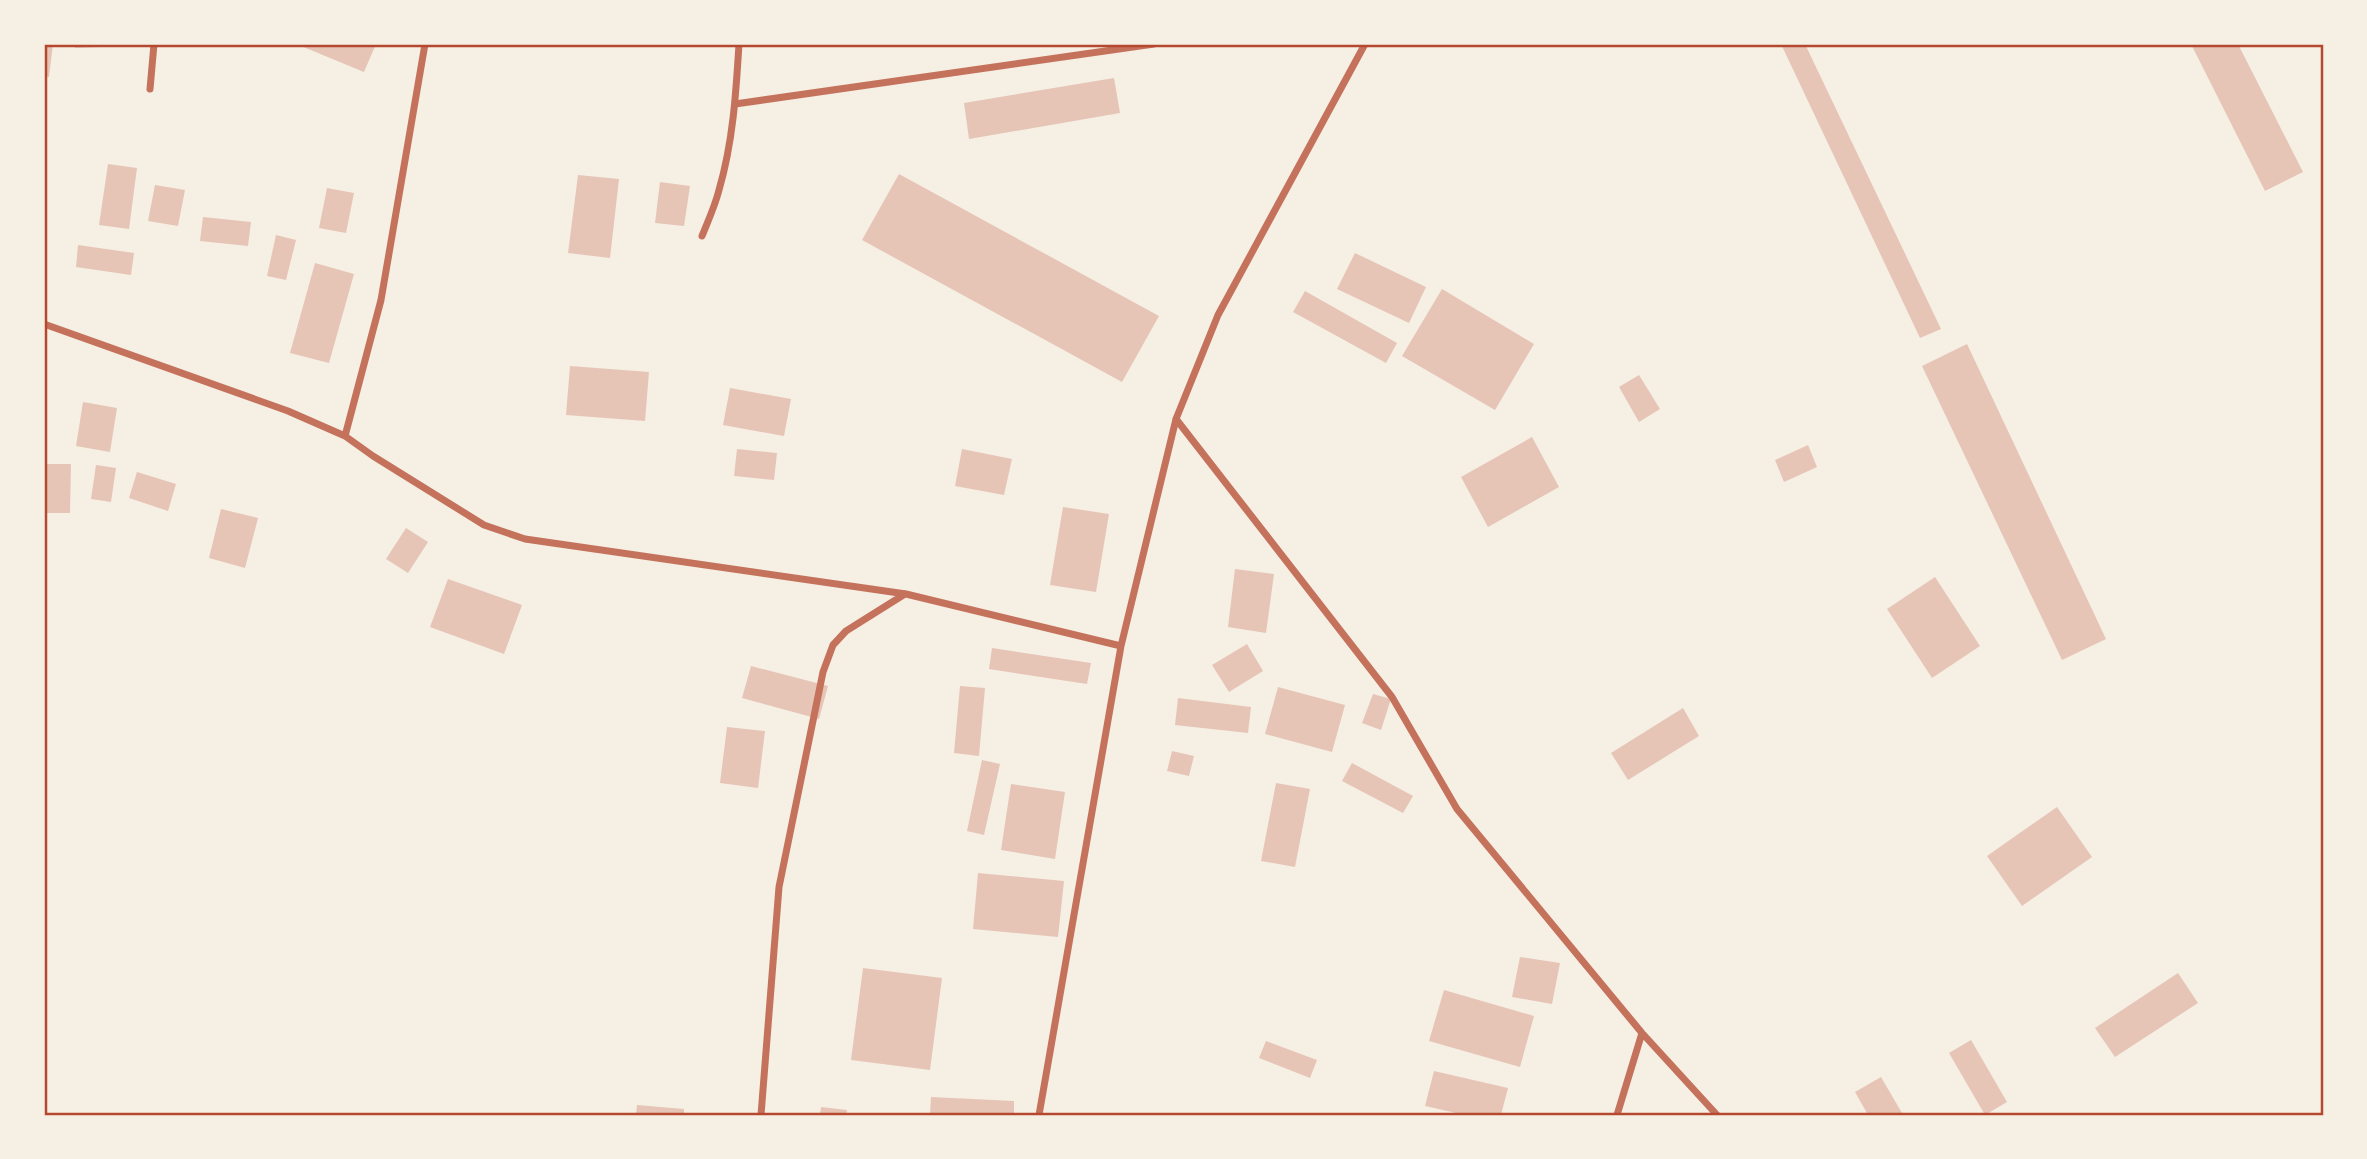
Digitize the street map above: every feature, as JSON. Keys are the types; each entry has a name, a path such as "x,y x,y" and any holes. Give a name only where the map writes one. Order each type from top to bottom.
{"street":[{"path":"150,89 154,44"},
{"path":"345,436 380,300 425,44"},
{"path":"702,236 719,191 735,104 739,44"},
{"path":"735,104 1154,44"},
{"path":"1040,1114 1121,646 1176,419 1218,315 1365,44"},
{"path":"44,324 275,407 345,436 484,525 525,539 906,594 1121,646"},
{"path":"1176,419 1392,696 1457,809 1642,1033 1717,1115"},
{"path":"761,1115 779,887 822,672 833,645 846,631 906,594"},
{"path":"1617,1115 1642,1033"}],"building":[{"path":"44,44 53,44 49,77 44,76"},
{"path":"75,44 126,44 126,46 75,48"},
{"path":"376,44 364,72 301,46"},
{"path":"1781,44 1805,44 1941,329 1920,338"},
{"path":"2191,44 2238,44 2303,172 2265,191"},
{"path":"1114,78 1120,113 969,139 964,103"},
{"path":"108,164 137,168 129,229 99,225"},
{"path":"899,174 1159,316 1122,382 862,240"},
{"path":"578,175 619,179 610,258 568,253"},
{"path":"660,182 690,186 684,226 655,223"},
{"path":"155,185 185,190 178,226 148,221"},
{"path":"327,188 354,193 346,233 319,228"},
{"path":"203,217 251,222 248,246 200,241"},
{"path":"276,235 296,240 286,280 267,276"},
{"path":"78,245 134,253 131,275 76,267"},
{"path":"1355,253 1426,287 1409,323 1337,289"},
{"path":"315,263 354,274 329,363 290,353"},
{"path":"1442,289 1534,344 1495,410 1402,356"},
{"path":"1305,291 1397,343 1386,363 1293,312"},
{"path":"1967,344 2106,639 2062,660 1922,366"},
{"path":"570,366 649,372 645,421 566,415"},
{"path":"1639,375 1660,409 1639,422 1619,387"},
{"path":"730,388 791,399 784,436 723,425"},
{"path":"83,402 117,408 110,452 76,446"},
{"path":"1532,437 1559,487 1488,527 1461,477"},
{"path":"1808,445 1817,467 1784,482 1775,460"},
{"path":"737,449 777,453 774,480 734,476"},
{"path":"962,449 1012,459 1004,495 955,486"},
{"path":"44,464 71,464 70,513 44,513"},
{"path":"96,465 116,468 111,502 91,499"},
{"path":"137,472 176,484 168,511 129,498"},
{"path":"1063,507 1109,514 1096,592 1050,585"},
{"path":"221,509 258,518 245,568 209,558"},
{"path":"406,528 428,542 408,573 386,559"},
{"path":"1235,569 1274,574 1266,633 1228,627"},
{"path":"1935,577 1980,646 1932,678 1887,609"},
{"path":"448,579 522,605 504,654 430,627"},
{"path":"1247,644 1263,671 1229,692 1212,665"},
{"path":"992,648 1091,663 1087,684 989,669"},
{"path":"751,666 828,686 819,719 742,698"},
{"path":"960,686 985,688 979,756 954,753"},
{"path":"1278,687 1345,705 1332,752 1265,734"},
{"path":"1373,694 1391,699 1381,730 1362,723"},
{"path":"1178,698 1251,707 1248,733 1175,725"},
{"path":"1683,708 1699,736 1628,780 1611,753"},
{"path":"727,727 765,731 758,788 720,783"},
{"path":"1172,751 1194,756 1189,776 1167,771"},
{"path":"982,760 1000,764 984,835 967,831"},
{"path":"1352,763 1413,796 1403,813 1342,781"},
{"path":"1276,783 1310,789 1295,867 1261,861"},
{"path":"1011,784 1065,792 1055,859 1001,850"},
{"path":"2057,807 2092,857 2022,906 1987,856"},
{"path":"978,873 1064,881 1058,937 973,929"},
{"path":"1520,957 1560,963 1552,1004 1512,997"},
{"path":"863,968 942,978 930,1070 851,1060"},
{"path":"2178,973 2198,1003 2115,1057 2095,1028"},
{"path":"1444,990 1534,1016 1520,1067 1429,1041"},
{"path":"1971,1040 2007,1102 1985,1115 1949,1053"},
{"path":"1266,1041 1317,1060 1310,1078 1259,1058"},
{"path":"1434,1071 1508,1088 1501,1115 1456,1115 1425,1106"},
{"path":"1881,1077 1902,1113 1868,1115 1855,1092"},
{"path":"931,1097 1014,1101 1014,1115 930,1115"},
{"path":"637,1105 684,1109 684,1115 636,1115"},
{"path":"821,1107 847,1110 846,1115 820,1115"}]}
